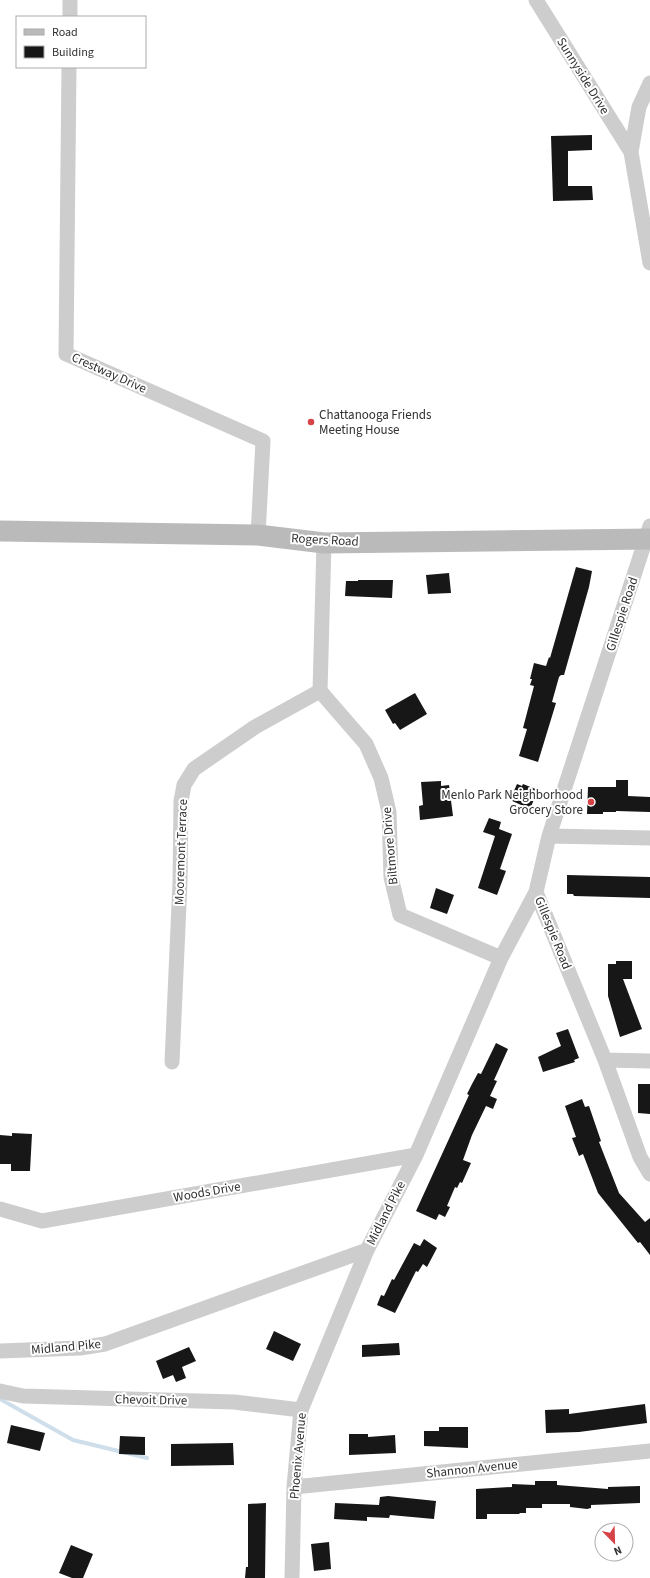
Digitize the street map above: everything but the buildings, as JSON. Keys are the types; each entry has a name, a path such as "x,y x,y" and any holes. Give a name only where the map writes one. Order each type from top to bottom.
{"street":[{"path":"70,0 70,16"},
{"name":"Sunnyside Drive","path":"536,0 631,152"},
{"name":"Crestway Drive","path":"69,68 66,354 263,441 258,535"},
{"path":"650,83 639,107 631,152 650,263"},
{"name":"Rogers Road","path":"0,531 258,535 324,543 649,535"},
{"name":"Gillespie Road","path":"649,535 549,836 536,892 605,1060 640,1157 650,1174"},
{"path":"320,691 324,543"},
{"name":"Biltmore Drive","path":"320,691 366,744 381,778 389,812 390,877 400,915 501,958"},
{"name":"Mooremont Terrace","path":"172,1062 180,882 181,801 184,785 194,769 255,727 320,691"},
{"path":"549,836 650,838"},
{"name":"Midland Pike","path":"0,1351 80,1348 105,1344 367,1250 416,1155 501,958 536,892"},
{"path":"605,1060 650,1061"},
{"name":"Woods Drive","path":"0,1208 42,1221 416,1155"},
{"name":"Phoenix Avenue","path":"292,1578 294,1487 301,1410 367,1250"},
{"name":"Chevoit Drive","path":"0,1391 23,1396 234,1402 301,1410"},
{"name":"Shannon Avenue","path":"294,1487 650,1452"}],"waterway":[{"path":"0,1399 73,1440 147,1458"}],"place":[{"name":"Chattanooga Friends Meeting House","path":"311,422"},
{"name":"Menlo Park Neighborhood Grocery Store","path":"591,802"}]}
